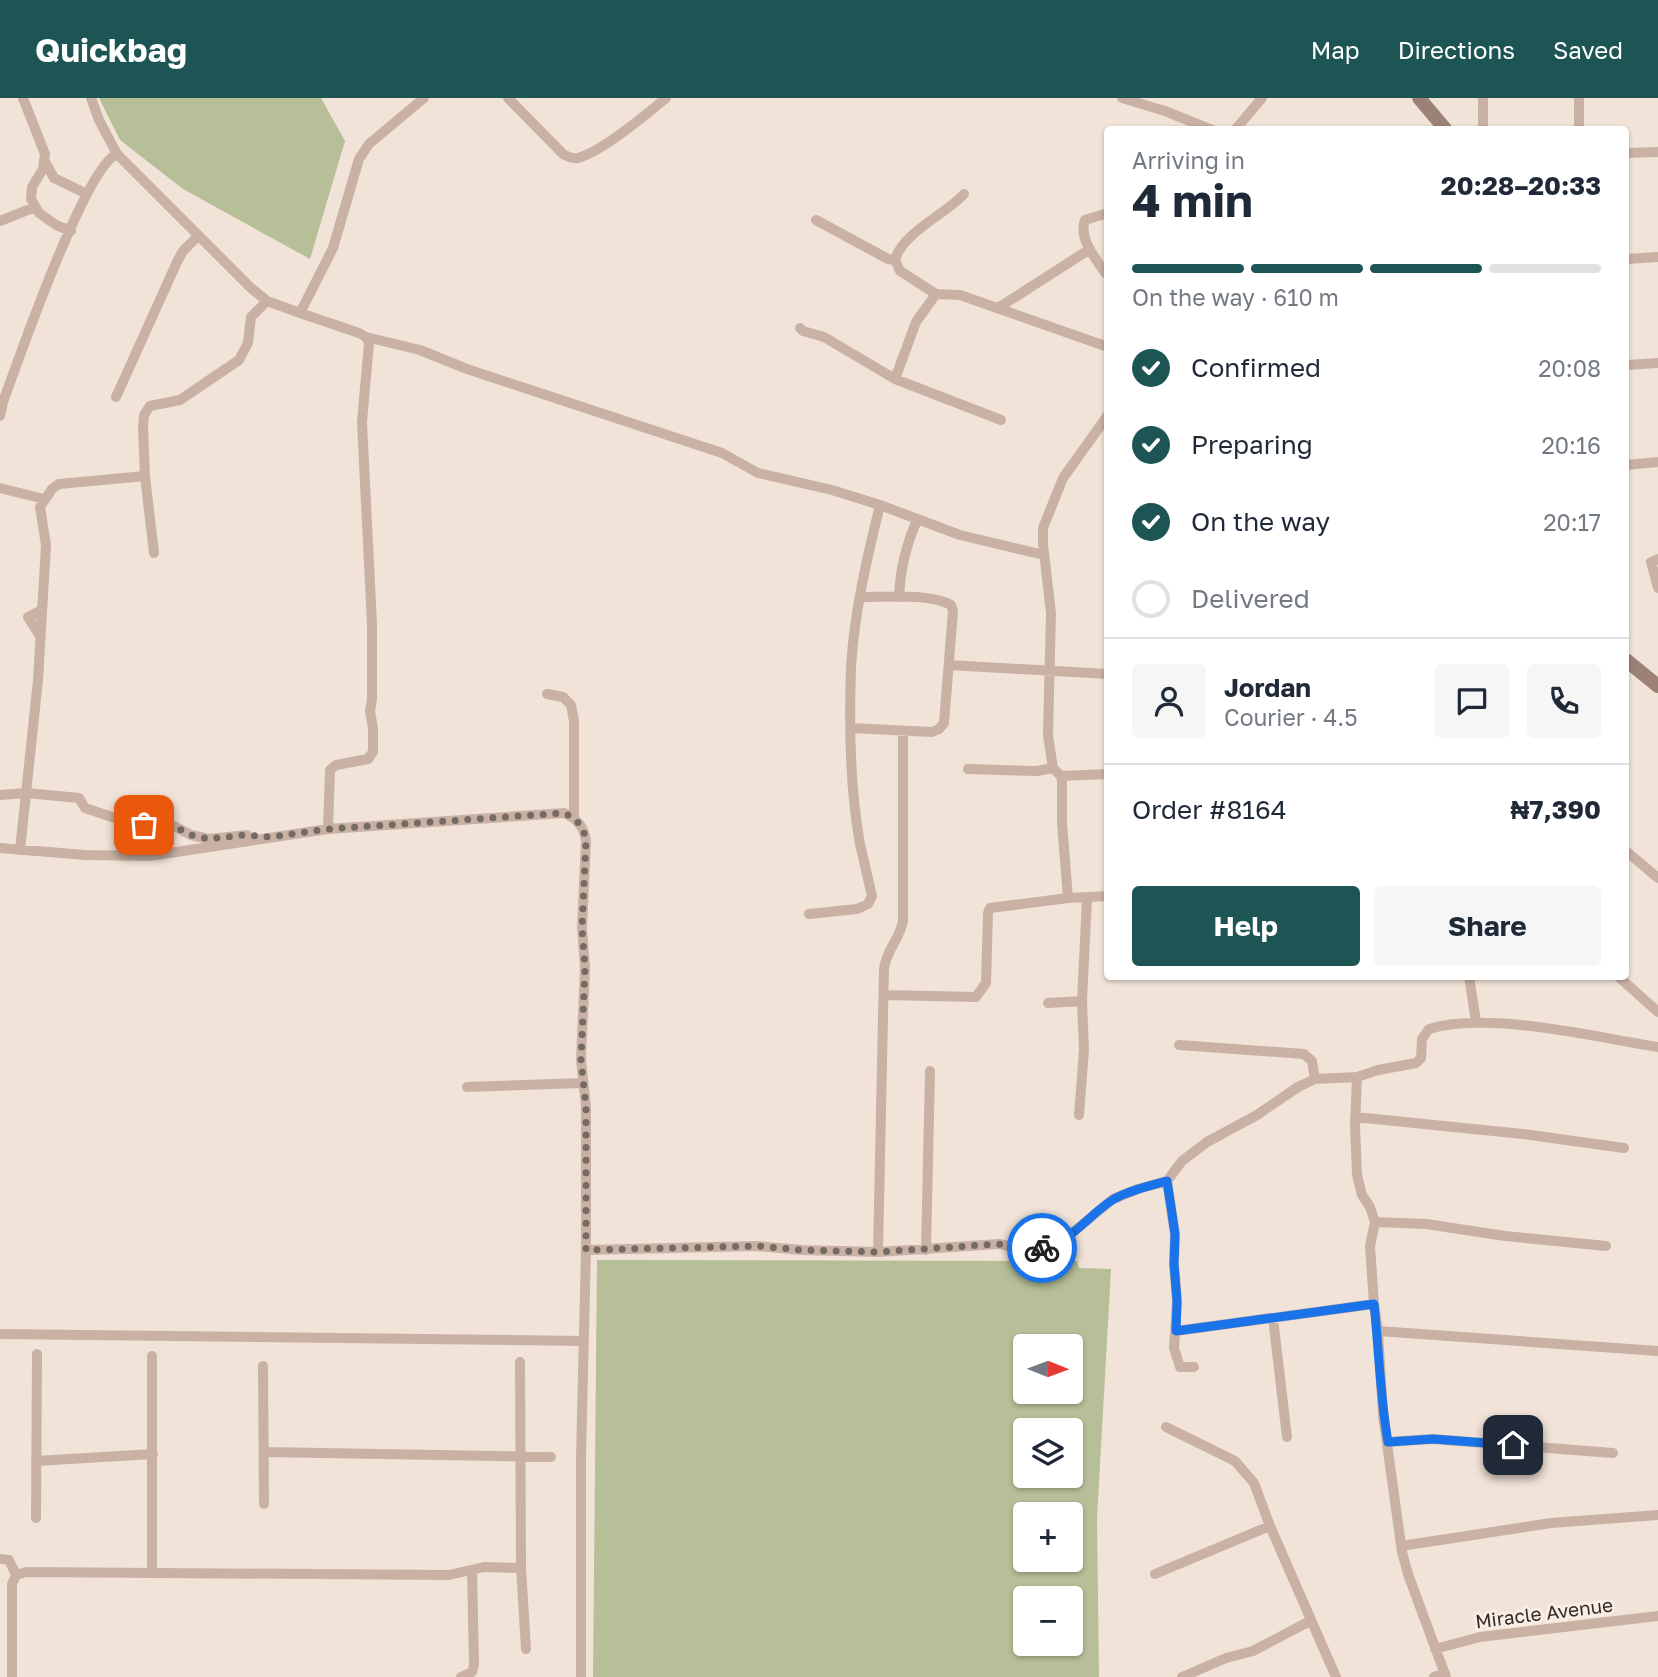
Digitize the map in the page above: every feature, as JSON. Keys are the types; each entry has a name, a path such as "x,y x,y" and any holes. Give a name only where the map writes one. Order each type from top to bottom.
{"street":[{"path":"23,98 42,144 45,162 54,178 87,194"},
{"path":"91,98 117,154 267,301 366,337 420,350 467,369 722,453 758,473 796,480 880,505 960,535 1044,555"},
{"path":"300,313 333,248 359,159 369,144 424,98"},
{"path":"508,98 563,154 574,158 581,157 611,140 667,98"},
{"path":"1122,98 1202,126"},
{"path":"1239,126 1262,98"},
{"path":"1419,98 1443,126"},
{"path":"1483,98 1483,126"},
{"path":"1579,98 1579,126"},
{"path":"1629,153 1658,152"},
{"path":"0,416 50,276 87,194 109,159 117,154"},
{"path":"45,162 32,187 35,207 56,225 71,231"},
{"path":"964,194 899,250 895,260 900,271 936,294 960,295 1104,345"},
{"path":"0,221 35,207"},
{"path":"1104,214 1085,220 1083,235 1104,271"},
{"path":"816,220 888,259 895,260"},
{"path":"116,397 177,262 183,251 198,236"},
{"path":"998,308 1090,249"},
{"path":"1629,259 1658,257"},
{"path":"895,379 916,322 936,294"},
{"path":"154,553 145,476 144,415 150,406 164,401 180,400 239,360 248,343 251,317 267,301"},
{"path":"800,328 824,337 895,379 1001,420"},
{"path":"328,829 330,770 336,765 368,759 373,752 370,711 372,624 362,422 369,350 366,337"},
{"path":"1629,365 1658,363"},
{"path":"1068,898 1057,772 1048,735 1051,613 1043,528 1063,478 1104,421"},
{"path":"1629,465 1658,463"},
{"path":"20,850 46,545 40,508 44,499 59,484 145,476"},
{"path":"0,488 44,499"},
{"path":"809,914 857,909 868,904 872,896 860,845 851,728 851,668 861,597 880,505"},
{"path":"899,597 900,574 907,541 917,520"},
{"path":"1658,559 1651,562 1658,587"},
{"path":"851,728 932,732 939,729 944,723 949,665 953,611 951,605 944,601 899,597 861,597"},
{"path":"1629,662 1658,686"},
{"path":"949,665 1104,674"},
{"path":"547,694 563,696 571,705 574,721 574,818"},
{"path":"878,1252 885,961 903,921 903,731"},
{"path":"968,769 1104,774"},
{"path":"0,795 26,793 79,798 85,808 100,815 144,825 174,826 191,835 209,839 244,835 270,837"},
{"path":"0,848 85,855 150,856 328,829 564,813 574,818 585,831 582,928 585,968 581,1045 586,1107 581,1677"},
{"path":"1629,854 1658,878"},
{"path":"885,995 976,997 986,983 990,908 1104,896"},
{"path":"1079,1115 1084,1050 1082,1001 1087,898"},
{"path":"1469,980 1476,1022"},
{"path":"1622,980 1658,1012"},
{"path":"1048,1003 1082,1001"},
{"path":"586,1250 757,1246 878,1252 999,1244 1038,1249 1057,1245 1113,1199 1167,1181 1182,1161 1207,1142 1257,1115 1298,1087 1315,1079 1357,1077 1416,1063 1421,1058 1422,1039 1429,1029 1476,1022 1658,1047"},
{"path":"1179,1045 1304,1055 1311,1061 1315,1079"},
{"path":"926,1250 930,1071"},
{"path":"1357,1077 1357,1175 1362,1195 1375,1222 1370,1246 1374,1304 1383,1415 1401,1546 1442,1676"},
{"path":"467,1087 583,1083"},
{"path":"1355,1117 1523,1134 1624,1148"},
{"path":"1167,1181 1175,1234 1177,1301 1174,1348 1178,1363 1184,1368 1194,1367"},
{"path":"1375,1222 1426,1224 1506,1236 1606,1246"},
{"path":"1176,1331 1374,1304"},
{"path":"1273,1318 1287,1437"},
{"path":"1378,1331 1658,1350"},
{"path":"0,1334 584,1341"},
{"path":"36,1518 37,1354"},
{"path":"152,1356 152,1573"},
{"path":"520,1362 521,1568 526,1649"},
{"path":"263,1366 264,1504"},
{"path":"1166,1427 1236,1461 1254,1483 1336,1677"},
{"path":"1388,1442 1433,1439 1613,1453"},
{"path":"265,1451 551,1457"},
{"path":"36,1461 152,1454"},
{"path":"1401,1546 1551,1523 1658,1515"},
{"path":"1155,1574 1270,1526"},
{"path":"0,1559 9,1560 16,1575 12,1584 12,1677"},
{"path":"16,1575 26,1572 449,1575 484,1567 521,1568"},
{"path":"461,1677 472,1672 474,1665 472,1570"},
{"name":"Miracle Avenue","path":"1435,1649 1480,1637 1658,1616"},
{"path":"1182,1677 1226,1658 1253,1651 1310,1620"}],"green space":[{"path":"99,98 321,98 345,141 310,259 183,189 120,140"},
{"path":"597,1260 1077,1261 1079,1268 1111,1269 1097,1519 1099,1677 593,1677"}],"way so far":[{"path":"144,825 174,826 191,835 209,839 244,835 270,837 328,829 564,813 574,818 585,831 586,841 581,1060 586,1107 586,1250 757,1246 878,1252 999,1244 1023,1249 1042,1248"}],"route":[{"path":"1042,1248 1057,1245 1113,1199 1167,1181 1175,1227 1176,1331 1374,1304 1383,1415 1388,1442 1433,1439 1513,1445"}]}
